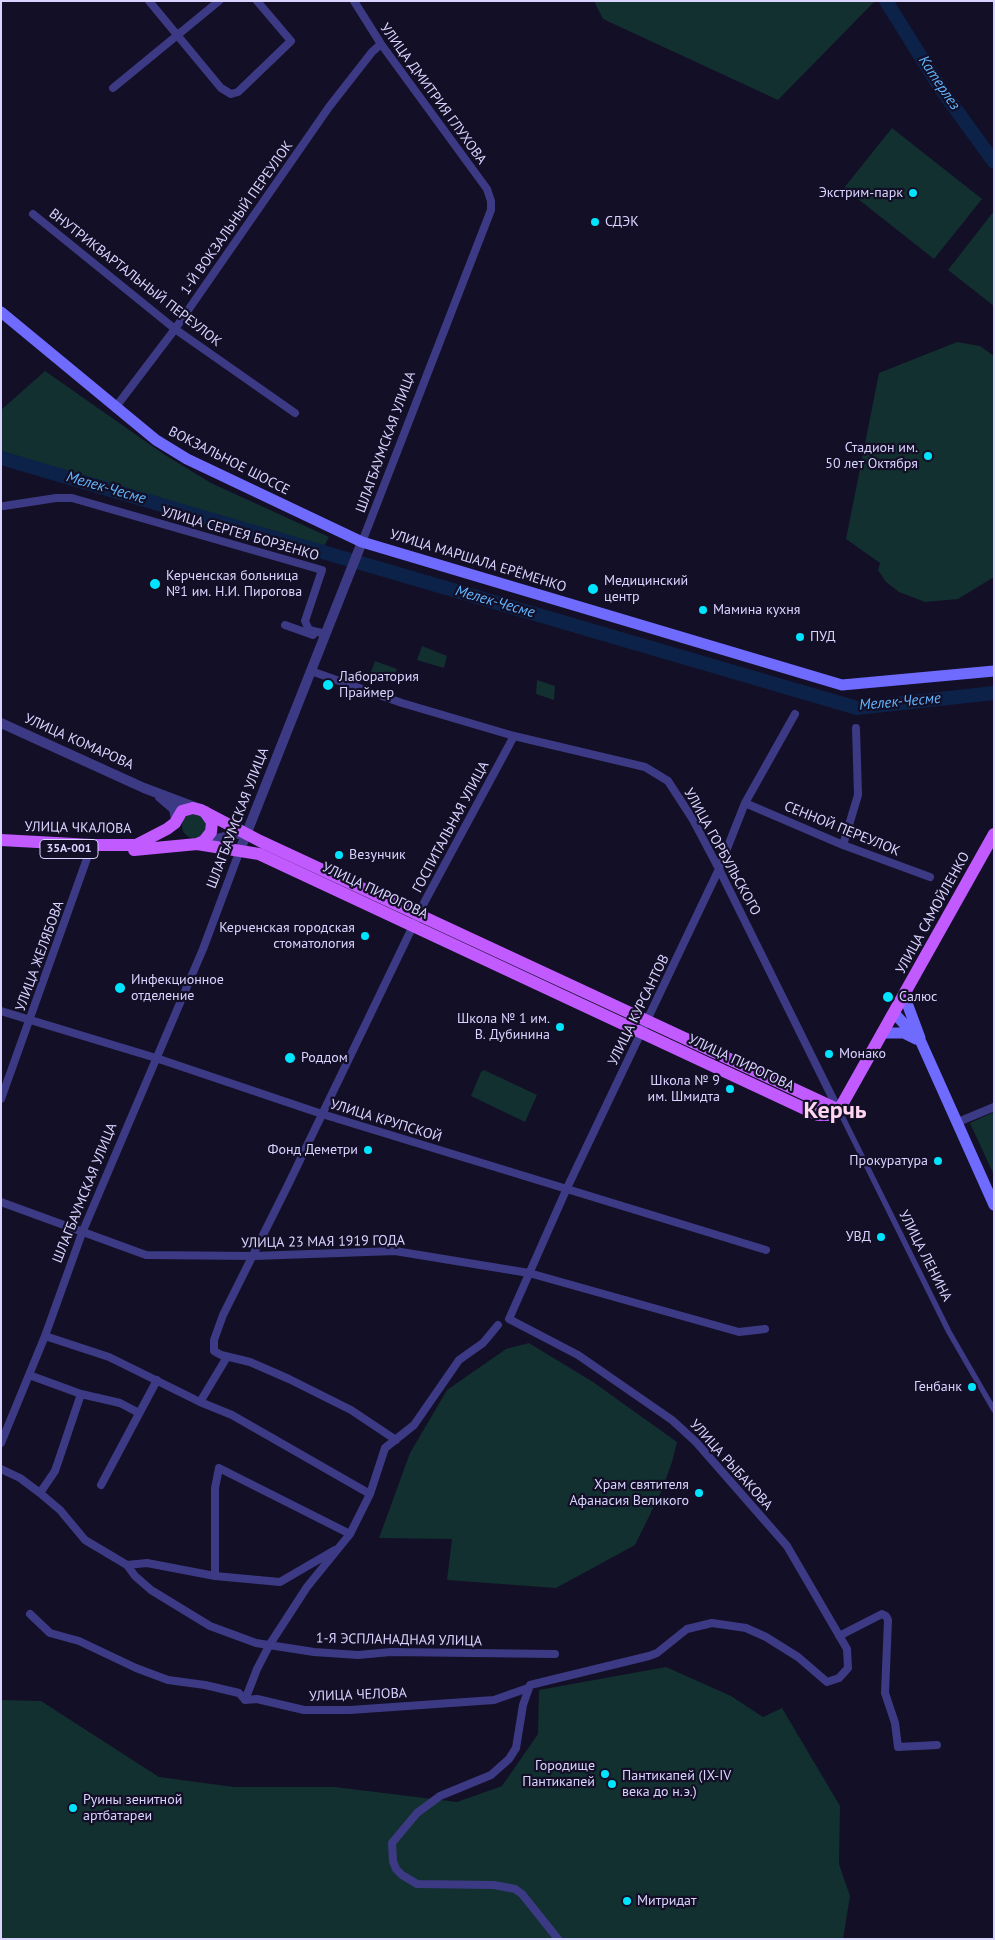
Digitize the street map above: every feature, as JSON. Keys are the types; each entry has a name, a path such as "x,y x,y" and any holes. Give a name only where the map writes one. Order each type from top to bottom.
{"main road":[{"name":"ВОКЗАЛЬНОЕ ШОССЕ","path":"1,312 156,440 187,459 361,546"},
{"name":"УЛИЦА МАРШАЛА ЕРЁМЕНКО","path":"361,546 842,685 994,671"},
{"name":"УЛИЦА ЧКАЛОВА","path":"136,847 154,838 188,809 203,811"},
{"name":"УЛИЦА КОМАРОВА","path":"203,811 246,834"},
{"path":"176,821 180,839 195,845 204,841 211,832 212,822 203,811"},
{"name":"УЛИЦА ПИРОГОВА","path":"246,834 419,914 818,1115 828,1115 839,1110"},
{"name":"УЛИЦА САМОЙЛЕНКО","path":"839,1110 994,834"},
{"name":"УЛИЦА ЧКАЛОВА","path":"1,840 91,848"},
{"name":"УЛИЦА ЧКАЛОВА","path":"1,845 91,848 195,845"},
{"name":"УЛИЦА ПИРОГОВА","path":"195,845 259,854 413,926 644,1028"},
{"path":"904,994 921,1042 994,1205"},
{"path":"894,1013 921,1042"},
{"path":"882,1033 904,1033 921,1042"}],"street":[{"path":"149,1 221,88 231,94 238,92 291,41 257,1"},
{"path":"113,88 219,1"},
{"name":"УЛИЦА ДМИТРИЯ ГЛУХОВА","path":"354,1 381,44 481,181 491,201"},
{"name":"1-Й ВОКЗАЛЬНЫЙ ПЕРЕУЛОК","path":"115,408 175,329 329,107 372,52 381,44"},
{"name":"ШЛАГБАУМСКАЯ УЛИЦА","path":"1,1443 45,1336 82,1233 203,949 246,834 361,546 491,210 491,201"},
{"name":"ВНУТРИКВАРТАЛЬНЫЙ ПЕРЕУЛОК","path":"33,214 175,329 295,413"},
{"name":"УЛИЦА СЕРГЕЯ БОРЗЕНКО","path":"4,506 56,498 72,498 322,570 305,621 308,631"},
{"path":"285,625 325,637"},
{"name":"УЛИЦА ГОРБУЛЬСКОГО","path":"311,671 402,703 514,736 645,767 668,782 692,818 719,869 839,1110"},
{"name":"УЛИЦА КУРСАНТОВ","path":"509,1319 568,1188 719,869 745,803 796,714"},
{"name":"УЛИЦА КОМАРОВА","path":"1,723 144,788 203,811"},
{"path":"843,845 858,795 856,728"},
{"name":"ГОСПИТАЛЬНАЯ УЛИЦА","path":"227,1357 214,1351 214,1340 223,1314 254,1256 419,914 514,736"},
{"name":"УЛИЦА КОМАРОВА","path":"144,788 170,804 176,821"},
{"name":"СЕННОЙ ПЕРЕУЛОК","path":"745,803 843,845 930,877"},
{"path":"195,845 236,834 246,834"},
{"name":"УЛИЦА ЖЕЛЯБОВА","path":"1,1099 91,848"},
{"name":"УЛИЦА КРУПСКОЙ","path":"1,1011 156,1058 322,1114 766,1250"},
{"path":"958,1122 994,1107"},
{"name":"УЛИЦА ЛЕНИНА","path":"839,1110 949,1332 994,1410"},
{"name":"УЛИЦА 23 МАЯ 1919 ГОДА","path":"1,1202 146,1255 254,1256 396,1251 529,1273 740,1332 765,1329"},
{"name":"УЛИЦА РЫБАКОВА","path":"509,1319 578,1355 672,1420 696,1442 787,1546 848,1650 848,1668"},
{"path":"245,1700 257,1669 270,1644 307,1588 350,1534 370,1494 385,1448 414,1425 425,1412 445,1378 459,1360 483,1343 498,1326"},
{"path":"45,1336 109,1357 200,1402 232,1415 370,1494"},
{"path":"200,1402 227,1357 250,1362 288,1379 351,1410 396,1440"},
{"path":"28,1376 81,1394 120,1403 139,1414"},
{"path":"101,1485 157,1380"},
{"path":"40,1493 55,1471 81,1394"},
{"path":"216,1576 214,1488 219,1468 350,1534"},
{"name":"1-Я ЭСПЛАНАДНАЯ УЛИЦА","path":"1,1469 20,1478 40,1493 60,1510 85,1540 127,1565 135,1576 151,1590 210,1626 256,1643 314,1652 358,1655 391,1652 555,1654"},
{"path":"127,1565 148,1563 216,1576 280,1582 337,1549"},
{"name":"УЛИЦА ЧЕЛОВА","path":"30,1614 50,1633 79,1641 136,1668 168,1680 205,1684 239,1693 245,1700 257,1699 304,1710 350,1710 494,1700 528,1688 535,1683 649,1656 657,1653 687,1629 712,1623 746,1628 766,1637 798,1657 827,1682 839,1678 848,1668"},
{"path":"839,1636 882,1614 888,1620 885,1693 895,1723 898,1747 936,1745"},
{"path":"528,1688 516,1748 509,1758 492,1775 440,1796 417,1813 392,1843 392,1861 402,1875 417,1884 494,1885 515,1889 522,1894 558,1939"}],"green space":[{"path":"594,1 875,1 778,100 603,19"},
{"name":"Экстрим-парк","path":"892,128 982,199 934,259 844,188"},
{"path":"994,211 994,306 948,270"},
{"name":"Стадион им. 50 лет Октября","path":"957,342 980,346 994,356 994,577 958,599 925,602 899,592 886,582 878,570 880,563 846,539 879,373"},
{"path":"45,371 165,455 211,483 329,537 323,548 1,451 1,410"},
{"path":"422,646 447,656 444,668 417,660"},
{"path":"375,661 397,669 393,679 371,672"},
{"path":"537,680 555,686 554,700 536,694"},
{"path":"189,814 199,814 206,821 206,831 199,838 189,838 182,831 182,821"},
{"path":"484,1070 537,1095 525,1122 471,1096 481,1072"},
{"path":"994,1112 994,1175 970,1123"},
{"path":"529,1343 593,1382 677,1442 672,1462 662,1490 635,1545 556,1588 447,1580 452,1539 379,1538 410,1453 447,1390 506,1349"},
{"path":"666,1667 731,1696 763,1717 782,1708 840,1806 839,1864 850,1896 843,1939 1,1939 1,1700 41,1701 159,1777 234,1787 335,1787 457,1802 502,1786 538,1734 539,1690"}],"waterway":[{"name":"Катерлез","path":"886,1 941,89 994,162"},
{"name":"Мелек-Чесме","path":"1,458 857,708 994,693"}],"place":[{"name":"Экстрим-парк","path":"913,193"},
{"name":"СДЭК","path":"595,222"},
{"name":"Стадион им. 50 лет Октября","path":"928,456"},
{"name":"Керченская больница №1 им. Н.И. Пирогова","path":"155,584"},
{"name":"Медицинский центр","path":"593,589"},
{"name":"Мамина кухня","path":"703,610"},
{"name":"ПУД","path":"800,637"},
{"name":"Лаборатория Праймер","path":"328,685"},
{"name":"Везунчик","path":"339,855"},
{"name":"Керченская городская стоматология","path":"365,936"},
{"name":"Инфекционное отделение","path":"120,988"},
{"name":"Салюс","path":"888,997"},
{"name":"Школа № 1 им. В. Дубинина","path":"560,1027"},
{"name":"Монако","path":"829,1054"},
{"name":"Роддом","path":"290,1058"},
{"name":"Школа № 9 им. Шмидта","path":"730,1089"},
{"name":"Фонд Деметри","path":"368,1150"},
{"name":"Прокуратура","path":"938,1161"},
{"name":"УВД","path":"881,1237"},
{"name":"Генбанк","path":"972,1387"},
{"name":"Храм святителя Афанасия Великого","path":"699,1493"},
{"name":"Городище Пантикапей","path":"605,1774"},
{"name":"Пантикапей (IX-IV века до н.э.)","path":"612,1784"},
{"name":"Руины зенитной артбатареи","path":"73,1808"},
{"name":"Митридат","path":"627,1901"}],"district":[{"name":"Керчь","path":"835,1111"}]}
